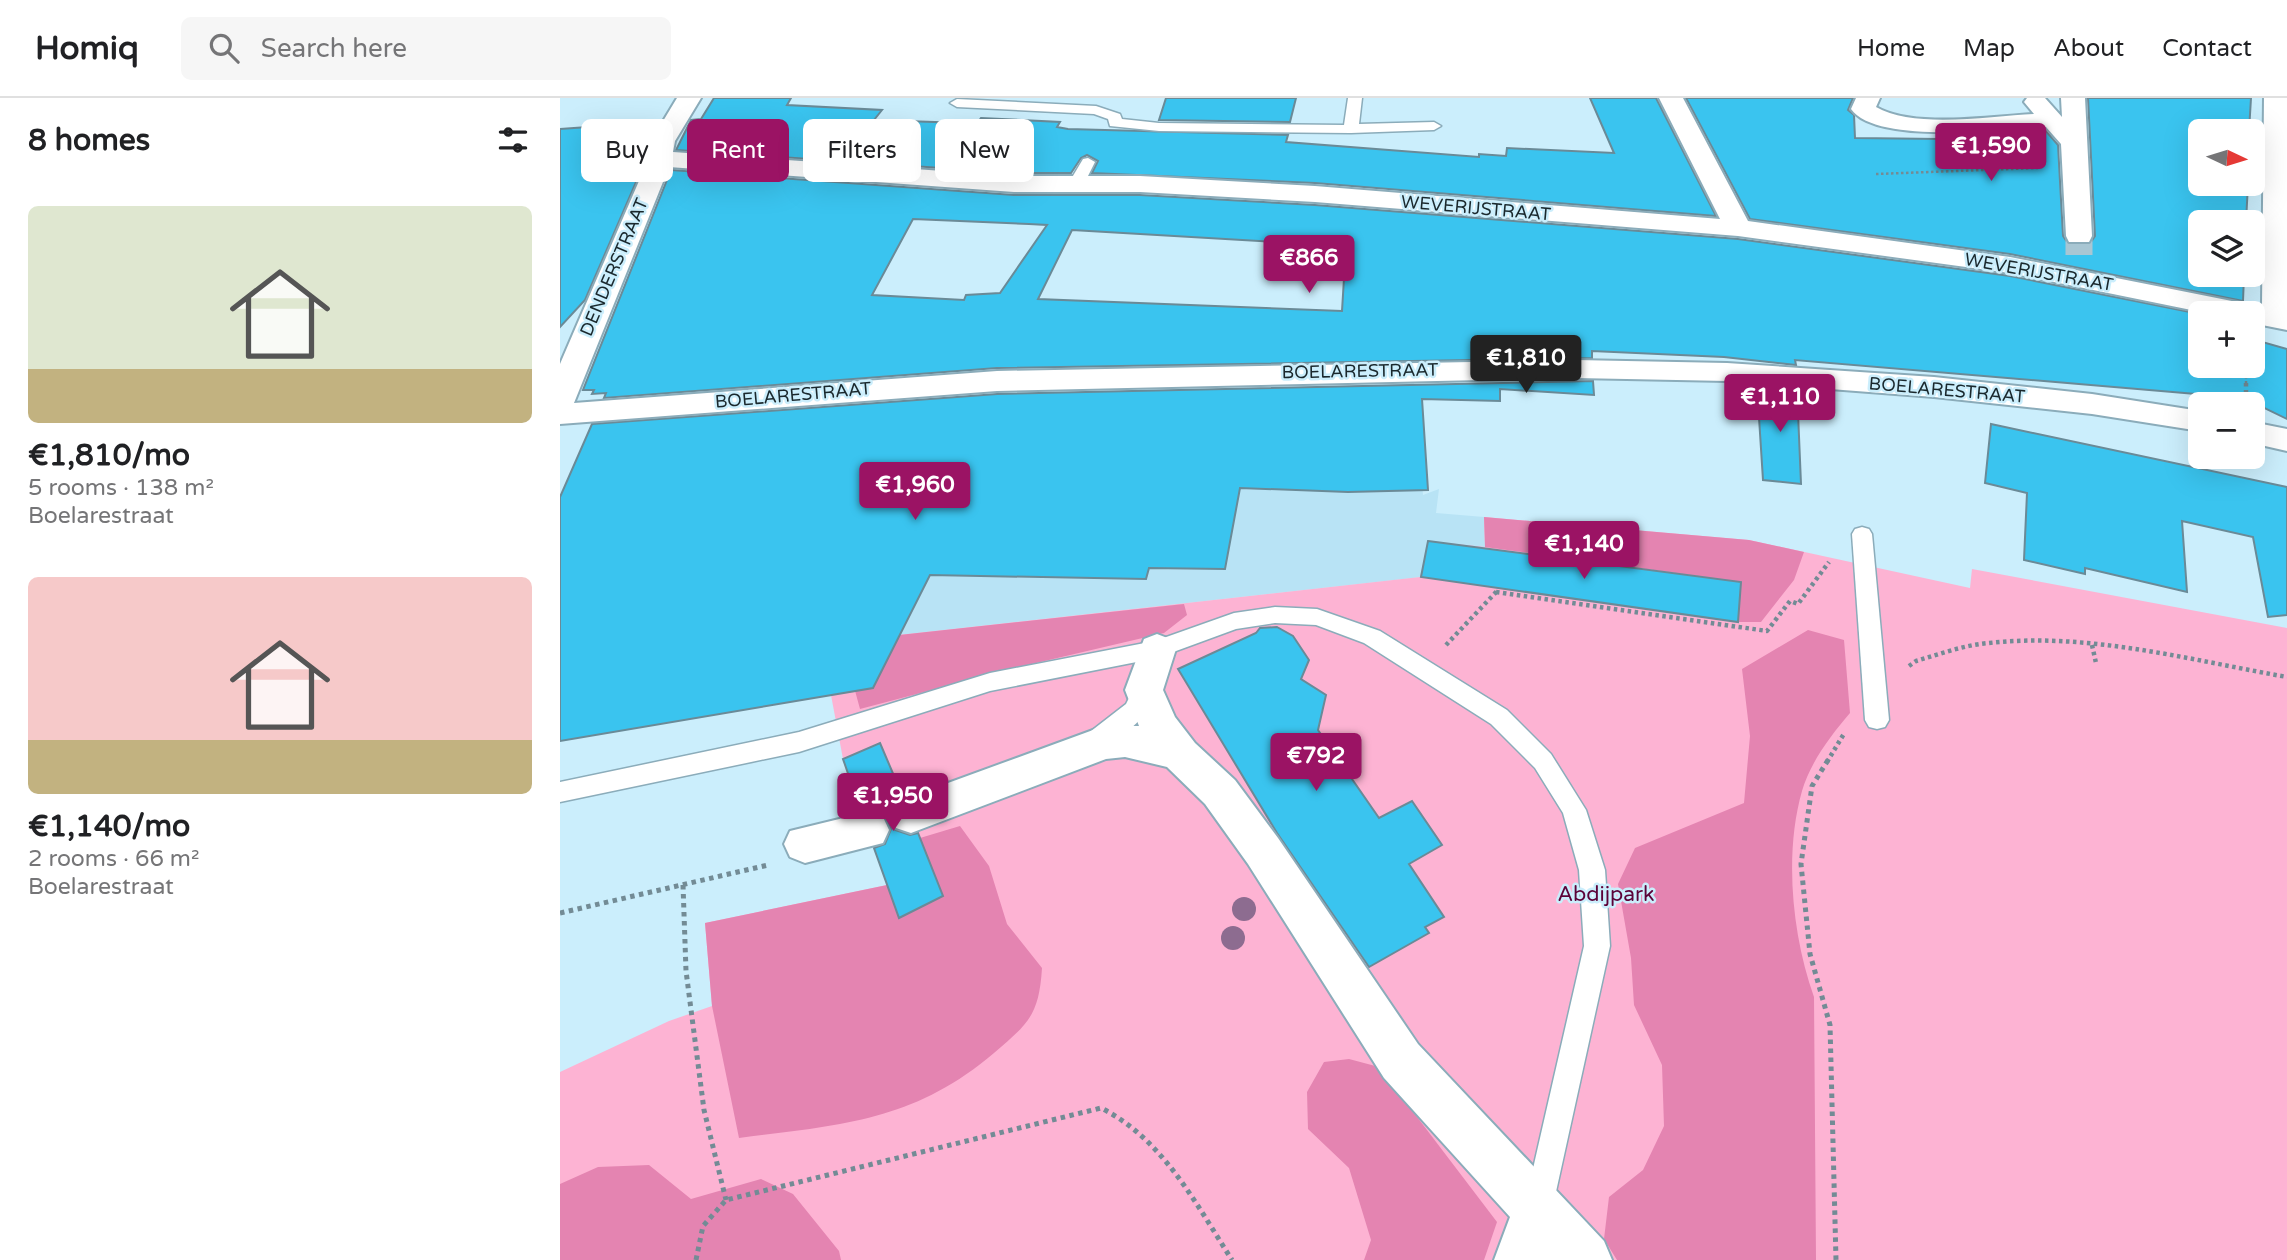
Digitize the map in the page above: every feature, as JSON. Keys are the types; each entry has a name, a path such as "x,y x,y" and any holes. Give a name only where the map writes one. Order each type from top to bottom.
{"street":[{"name":"DENDERSTRAAT","path":"673,124 689,98"},
{"path":"1671,98 1738,229"},
{"path":"1868,98 1863,109 1868,114 1901,125 2052,120"},
{"path":"2033,98 2052,120 2073,155"},
{"path":"2073,98 2073,155 2080,256"},
{"path":"2276,98 2281,319"},
{"name":"WEVERIJSTRAAT","path":"673,160 1076,186 1140,184 1302,194 2080,256 2281,319"},
{"name":"DENDERSTRAAT","path":"560,400 652,182"},
{"name":"BOELARESTRAAT","path":"560,414 997,381 1403,370 1576,369 1727,372 1934,387 2092,404 2188,419"},
{"path":"2265,435 2287,440"},
{"path":"1157,649 1144,691 1159,726 1181,755 1220,792 1249,831 1401,1061 1585,1260"},
{"path":"911,815 1083,750 1125,741 1147,744 1181,755"},
{"path":"794,853 868,830"},
{"path":"1521,1260 1539,1209"}],"lane":[{"path":"1351,129 1355,98"},
{"path":"957,103 1096,110 1115,117 1115,123 1103,137"},
{"path":"1115,123 1159,127 1434,127"},
{"path":"1076,186 1088,162"},
{"path":"1862,534 1877,720"},
{"path":"560,792 799,743 990,682 1157,649 1234,621 1275,615 1317,617 1372,637 1499,717 1543,761 1574,810 1592,870 1597,946 1539,1209"},
{"path":"1083,750 1121,724 1135,710 1144,691"}],"path":[{"path":"1876,174 2073,155"},
{"path":"1424,669 1497,591 1767,631 1790,601 1798,604 1826,566"},
{"path":"1836,1260 1830,1025 1810,954 1801,864 1812,786 1836,744 1875,691 1916,661 1969,646 1999,642 2092,645 2287,677"},
{"path":"2092,645 2096,663"},
{"path":"560,913 683,885 794,853"},
{"path":"683,885 686,971 704,1110 726,1200"},
{"path":"696,1260 695,1244 705,1218 726,1200 1101,1108 1115,1113 1163,1156 1232,1260"}],"shaded area":[{"path":"1414,383 1423,495 1439,489 1436,513 1484,517 1485,547 1421,577 899,635 947,540 1234,391"},
{"path":"1484,517 1749,540 1804,552 1794,580 1761,622 1738,622 1741,582 1485,547"},
{"path":"1184,604 1187,615 1164,633 1019,667 860,709 854,687 899,635"},
{"path":"1808,630 1844,640 1850,713 1810,770 1796,815 1793,841 1796,921 1800,948 1814,997 1816,1260 1617,1260 1604,1239 1609,1197 1643,1170 1664,1126 1662,1065 1634,1005 1631,958 1618,884 1635,848 1744,803 1750,736 1742,669"},
{"path":"960,826 989,866 1007,924 1042,968 1038,997 1030,1017 1006,1043 964,1076 934,1094 904,1107 842,1124 739,1138 712,1006 705,923 887,885 899,917 920,838"},
{"path":"1349,1059 1379,1067 1497,1222 1484,1260 1364,1260 1371,1240 1349,1168 1308,1129 1307,1092 1324,1062"},
{"path":"649,1165 691,1199 761,1179 793,1194 839,1251 841,1260 560,1260 560,1184 598,1167"}],"green space":[{"name":"Abdijpark","path":"1484,517 1749,540 1970,588 1972,569 2287,628 2287,1260 560,1260 560,1072 669,1021 712,1006 705,923 887,885 843,759 831,695 899,635 1420,577 1428,541 1485,547"}],"building":[{"path":"714,98 791,98 787,105 882,110 875,119 803,119 803,159 789,158 789,119 701,119"},
{"path":"1166,98 1296,98 1290,122 1159,120"},
{"path":"1590,98 1656,98 1716,216 1315,183 1092,173 1098,161 1087,155 1081,158 1071,173 1034,173 1034,121 1060,122 1057,127 1068,129 1288,135 1286,142 1479,157 1479,154 1506,156 1507,148 1614,153"},
{"path":"1686,98 1853,98 1848,110 1854,115 1855,138 2025,140 2019,134 2045,130 2058,145 2063,236 2069,245 2089,245 2095,236 2088,98 2251,98 2250,119 2188,119 2188,196 2247,196 2247,210 2188,210 2188,287 2244,287 2243,301 2010,254 1750,219"},
{"path":"921,122 935,122 935,168 921,167"},
{"path":"581,128 581,182 636,182 585,300 560,327 560,129"},
{"path":"687,128 687,151 676,150"},
{"path":"673,170 687,171 687,182 789,182 789,179 803,180 803,182 1014,195 1140,195 1315,205 1738,239 2010,276 2188,312 2188,378 2265,378 2265,343 2287,349 2287,419 2265,408 2265,392 2188,393 1795,360 1796,365 1724,357 1592,351 1592,358 997,368 604,398 606,393 592,394 594,390 583,390 666,182 673,182","holes":["913,219 1047,225 1000,293 966,295 964,300 872,295","1072,230 1346,246 1342,311 1038,299"]},
{"path":"1593,381 1594,395 1500,389 1500,401 1422,399 1428,490 1348,492 1240,488 1225,569 1149,568 1146,579 930,575 873,688 560,741 560,497 592,424 997,394"},
{"path":"1757,386 1797,389 1801,484 1763,480"},
{"path":"1991,424 2188,466 2188,469 2202,469 2287,487 2287,615 2268,617 2253,537 2182,521 2187,592 2085,568 2085,574 2024,560 2027,493 1985,483"},
{"path":"1428,541 1741,582 1738,622 1421,577"},
{"path":"1277,627 1293,636 1309,660 1301,679 1326,695 1318,730 1379,818 1412,801 1442,845 1409,864 1444,917 1425,927 1429,933 1369,967 1277,833 1178,669 1256,633 1260,628"},
{"path":"880,743 903,797 894,801 888,816 895,830 910,835 918,833 943,896 899,918 874,848 885,844 891,829 884,815 869,810 861,811 843,759"}],"tunnel":[{"path":"2079,236 2079,255"}]}
